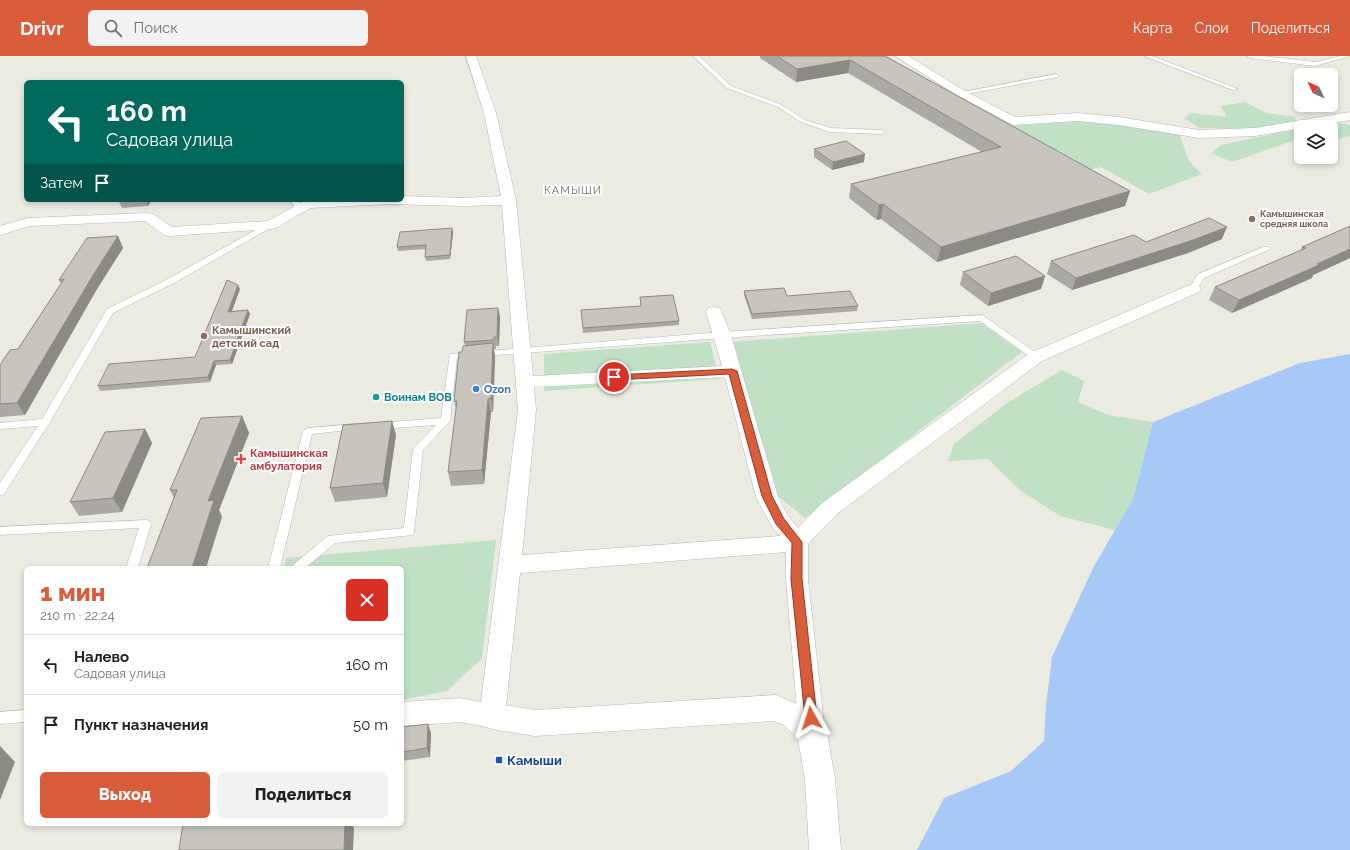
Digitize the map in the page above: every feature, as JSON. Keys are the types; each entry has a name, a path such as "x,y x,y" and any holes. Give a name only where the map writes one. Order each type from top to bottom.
{"street":[{"path":"471,56 490,113 509,200 526,410 492,716"},
{"path":"902,56 961,93 1013,121 1078,117 1119,121 1199,134 1255,132 1350,116"},
{"path":"404,200 462,202 509,200"},
{"path":"0,231 28,222 107,218 148,217 169,232 271,224 301,202"},
{"path":"509,565 758,547 797,542 830,508 1036,357 1193,289"},
{"path":"714,312 722,335 767,496 780,521 797,542 797,579 812,733 820,780 825,850"},
{"path":"524,382 732,371"},
{"path":"404,714 460,710 535,723 776,708 794,716 812,733"}],"lane":[{"path":"696,56 729,87 780,106 803,121 830,130 882,132"},
{"path":"1147,56 1235,89"},
{"path":"1250,56 1315,64 1347,56"},
{"path":"961,93 1056,76"},
{"path":"0,491 45,422 110,311 171,281 271,224"},
{"path":"1193,289 1201,276 1266,249"},
{"path":"299,566 332,539 409,532 418,449 445,421 453,356 722,335 982,318 1036,357"},
{"path":"274,566 308,431 445,421"},
{"path":"0,426 45,422"},
{"path":"0,531 146,524 133,566"},
{"path":"0,718 24,716"}],"green space":[{"path":"1245,102 1266,113 1295,117 1296,120 1294,120 1294,122 1249,129 1199,128 1184,118 1191,113 1227,117 1221,106"},
{"path":"1078,121 1125,125 1180,135 1188,160 1202,174 1149,194 1101,167 1070,175 987,128"},
{"path":"1338,123 1350,125 1350,136 1338,139"},
{"path":"1294,129 1294,140 1232,162 1211,153 1221,145"},
{"path":"982,323 1022,352 805,518 779,497 732,342"},
{"path":"710,342 719,379 544,391 544,354"},
{"path":"1062,370 1084,381 1078,402 1108,415 1153,422 1133,499 1115,530 1060,516 1020,490 988,459 948,461 954,444 1007,403"},
{"path":"496,540 482,658 447,691 404,700 404,566 284,566 286,558"}],"water":[{"path":"1350,354 1350,850 917,850 944,798 1011,771 1044,741 1046,705 1052,657 1094,566 1133,499 1153,422 1300,363"}],"building":[{"path":"777,56 885,56 1130,191 941,247 883,204 879,205 851,184 1001,147 850,60 797,69"},
{"path":"846,141 865,154 833,162 814,149"},
{"path":"1209,218 1227,227 1193,240 1076,278 1051,261 1134,235 1146,242"},
{"path":"1350,226 1350,249 1317,264 1319,265 1239,300 1215,287 1306,248 1302,247"},
{"path":"452,228 450,255 425,257 426,245 397,247 400,232"},
{"path":"118,236 17,403 0,404 0,365 10,350 18,349 64,279 59,280 87,238"},
{"path":"1016,256 1045,276 991,293 963,272"},
{"path":"227,280 238,285 228,312 248,310 230,360 214,361 208,377 98,386 109,364 195,357"},
{"path":"784,288 787,296 850,291 858,306 752,314 744,291"},
{"path":"673,295 679,321 583,328 581,310 641,306 640,297"},
{"path":"498,308 497,337 494,337 494,340 464,342 467,310"},
{"path":"493,343 491,398 488,399 482,470 448,472 457,401 454,401 459,352 462,352 463,346"},
{"path":"242,416 208,501 214,500 193,566 148,566 177,490 170,490 201,418"},
{"path":"392,421 383,483 330,488 343,425"},
{"path":"145,429 113,498 70,502 105,432"},
{"path":"428,724 427,748 404,752 404,727"},
{"path":"183,826 345,826 344,850 179,850"}],"place":[{"name":"Камышинская средняя школа","path":"1252,219"},
{"name":"Камышинский детский сад","path":"204,336"},
{"name":"Ozon","path":"476,389"},
{"name":"Воинам ВОВ","path":"376,397"},
{"name":"Камышинская амбулатория","path":"241,459"},
{"name":"Камыши","path":"499,760"}],"district":[{"name":"КАМЫШИ","path":"573,190"}],"route":[{"path":"614,377 732,371 767,496 780,521 797,542 797,579 811,718"}]}
